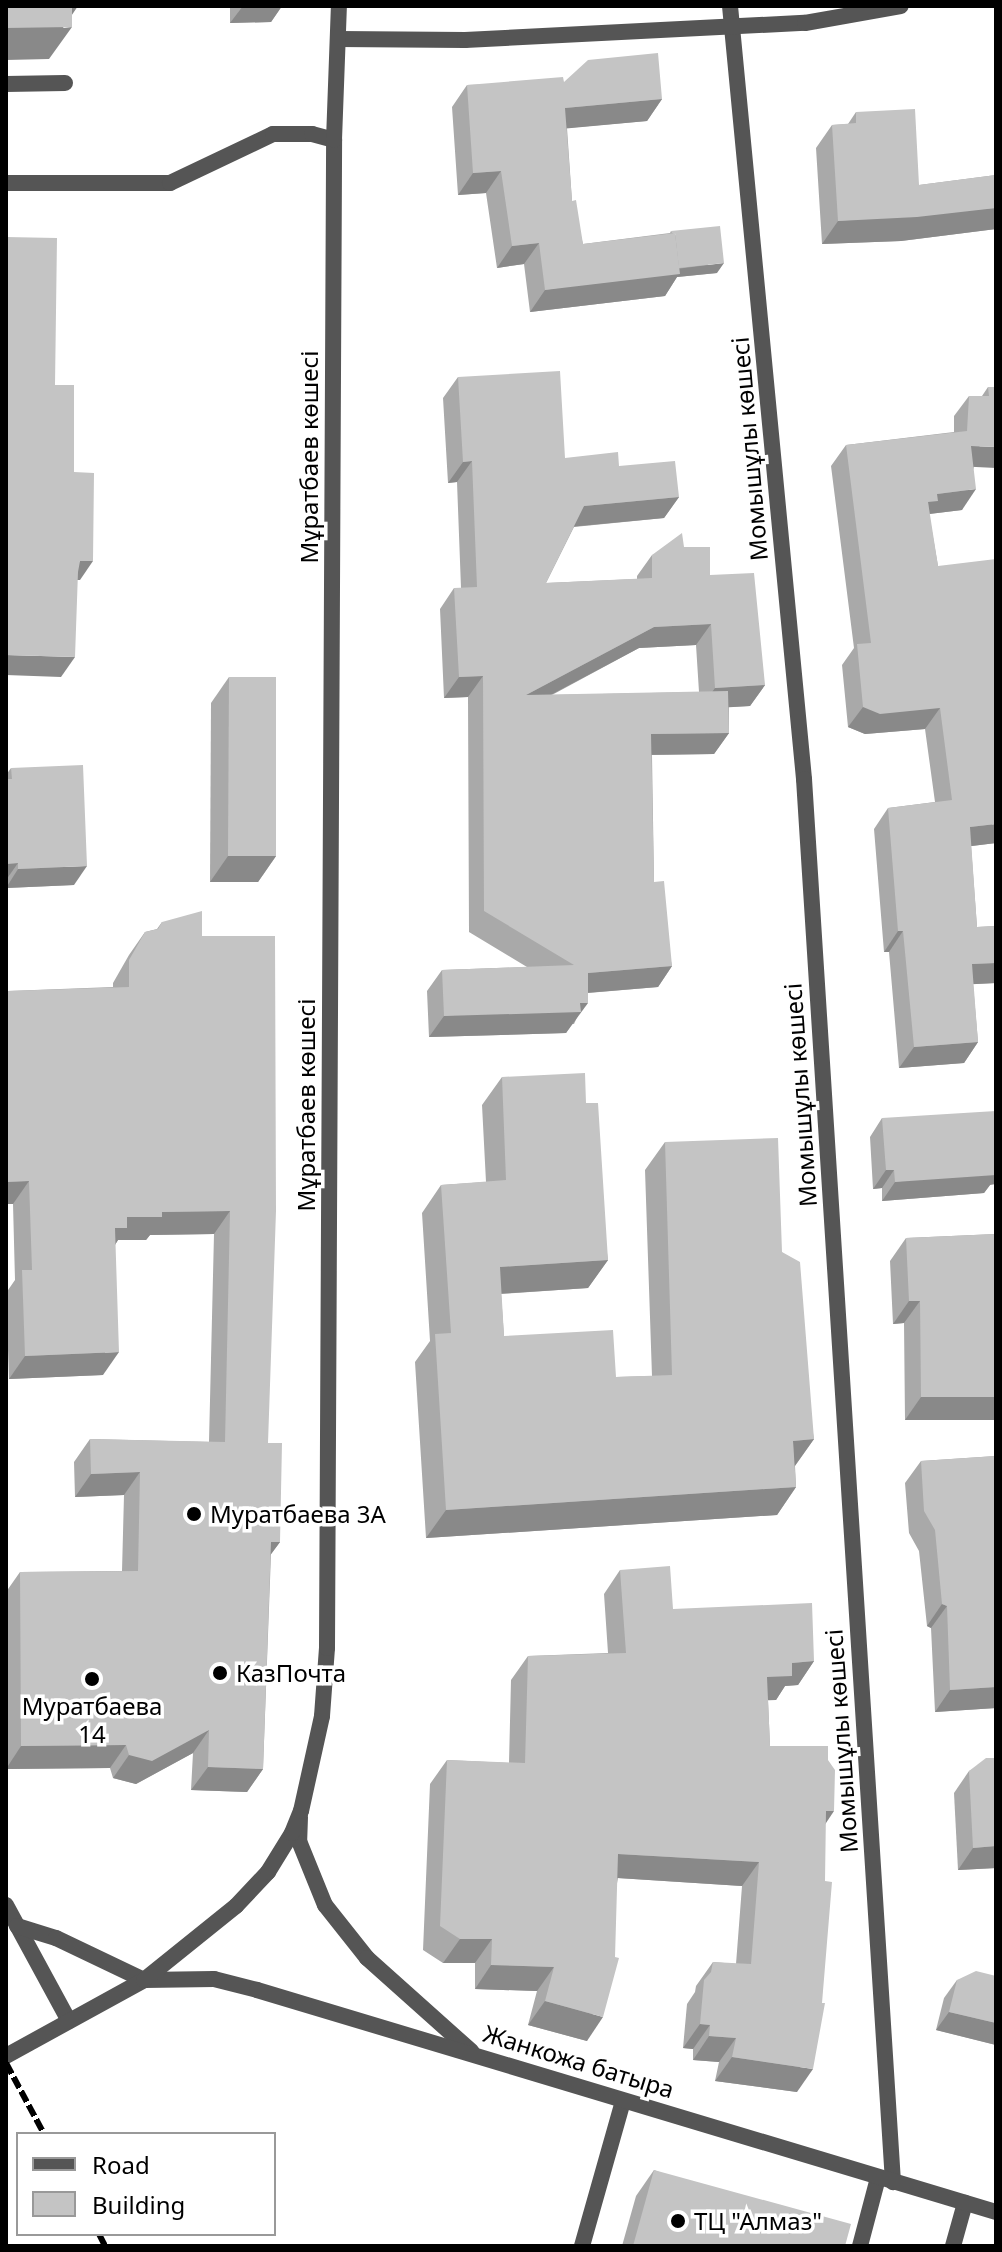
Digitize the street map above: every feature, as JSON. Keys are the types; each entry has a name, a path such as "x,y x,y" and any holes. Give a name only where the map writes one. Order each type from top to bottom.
{"street":[{"name":"Мұратбаев көшесі","path":"6,2056 144,1980 236,1906 268,1872 292,1833 301,1811 322,1716 327,1648 334,140 339,6"},
{"name":"Момышұлы көшесі","path":"730,6 804,779 886,2180 860,2246"},
{"path":"339,39 465,40 733,24 805,23 901,6"},
{"path":"6,84 65,83"},
{"path":"6,183 170,183 273,134 312,134 334,140"},
{"path":"301,1811 299,1841 325,1905 367,1958 472,2052"},
{"path":"6,1905 69,2021"},
{"path":"17,1926 56,1938 144,1980"},
{"name":"Жанкожа батыра","path":"144,1980 214,1979 472,2052 623,2101 996,2212"},
{"path":"582,2246 623,2101"},
{"path":"953,2246 965,2203"}],"building":[{"path":"6,6 72,6 72,27 6,28"},
{"path":"658,53 662,99 565,108 572,201 576,200 583,244 675,233 680,274 545,290 539,243 512,246 501,171 473,173 467,85 563,77 564,82 588,60"},
{"path":"915,109 919,185 996,175 996,208 917,217 838,221 832,125 856,123 856,112"},
{"path":"720,226 724,263 679,268 675,233 671,231"},
{"path":"6,237 57,238 55,385 74,385 74,472 94,473 93,561 80,561 75,657 6,655"},
{"path":"560,371 565,458 618,452 619,466 675,461 679,497 584,506 546,583 652,578 652,555 682,533 684,547 710,547 710,575 754,573 765,685 715,688 711,624 654,627 526,695 728,691 729,733 651,734 654,882 664,881 672,966 588,973 588,1003 580,1003 581,1012 444,1016 442,970 574,965 484,911 483,676 459,677 454,588 477,587 472,461 463,462 458,377"},
{"path":"988,387 996,387 996,447 971,446 976,489 937,494 938,501 928,502 938,566 996,559 996,824 970,827 977,927 996,926 996,963 972,964 978,1042 914,1047 903,931 898,931 888,808 952,800 940,708 880,714 863,707 857,644 871,643 846,445 967,431 969,396 989,396"},
{"path":"229,677 276,677 276,856 228,856"},
{"path":"83,765 87,866 18,869 18,863 6,864 6,779 12,779 11,768"},
{"path":"202,911 202,936 275,936 276,1211 268,1443 282,1443 280,1542 271,1542 263,1769 208,1767 209,1730 152,1761 129,1755 126,1745 21,1746 20,1572 138,1571 140,1472 91,1474 90,1439 225,1442 230,1211 162,1212 162,1217 127,1217 127,1228 115,1228 119,1352 25,1356 22,1270 32,1270 29,1181 6,1182 6,980 8,991 129,987 129,960 145,932 158,929 162,922"},
{"path":"585,1073 586,1103 598,1103 608,1260 500,1267 504,1336 613,1330 616,1377 672,1375 665,1142 778,1138 782,1252 800,1262 814,1439 793,1441 796,1487 446,1510 435,1334 451,1333 441,1185 506,1180 502,1077"},
{"path":"996,1111 996,1175 895,1182 894,1170 886,1170 882,1118"},
{"path":"996,1234 996,1397 921,1397 920,1301 909,1301 906,1238"},
{"path":"996,1456 996,1687 950,1690 947,1606 942,1604 935,1530 924,1511 921,1461"},
{"path":"670,1566 673,1609 812,1603 814,1661 792,1663 792,1676 767,1677 770,1746 828,1746 828,1760 835,1770 834,1811 826,1811 825,1881 832,1882 822,2003 825,2003 813,2069 732,2057 736,2038 709,2036 710,2025 700,2024 704,1980 711,1972 713,1962 751,1964 759,1862 618,1854 615,1957 619,1958 603,2017 545,2001 554,1967 491,1965 492,1939 460,1939 440,1926 447,1760 525,1763 528,1656 626,1653 620,1570"},
{"path":"986,1758 996,1758 996,1846 973,1848 969,1771"},
{"path":"976,1971 996,1976 996,2023 949,2012 957,1980"},
{"path":"654,2170 851,2224 845,2246 633,2246"}],"railway":[{"path":"6,2063 43,2132"},
{"path":"100,2236 105,2246"}],"place":[{"name":"Муратбаева 3А","path":"194,1514"},
{"name":"КазПочта","path":"220,1673"},
{"name":"Муратбаева 14","path":"92,1679"},
{"name":"ТЦ \"Алмаз\"","path":"678,2221"}]}
